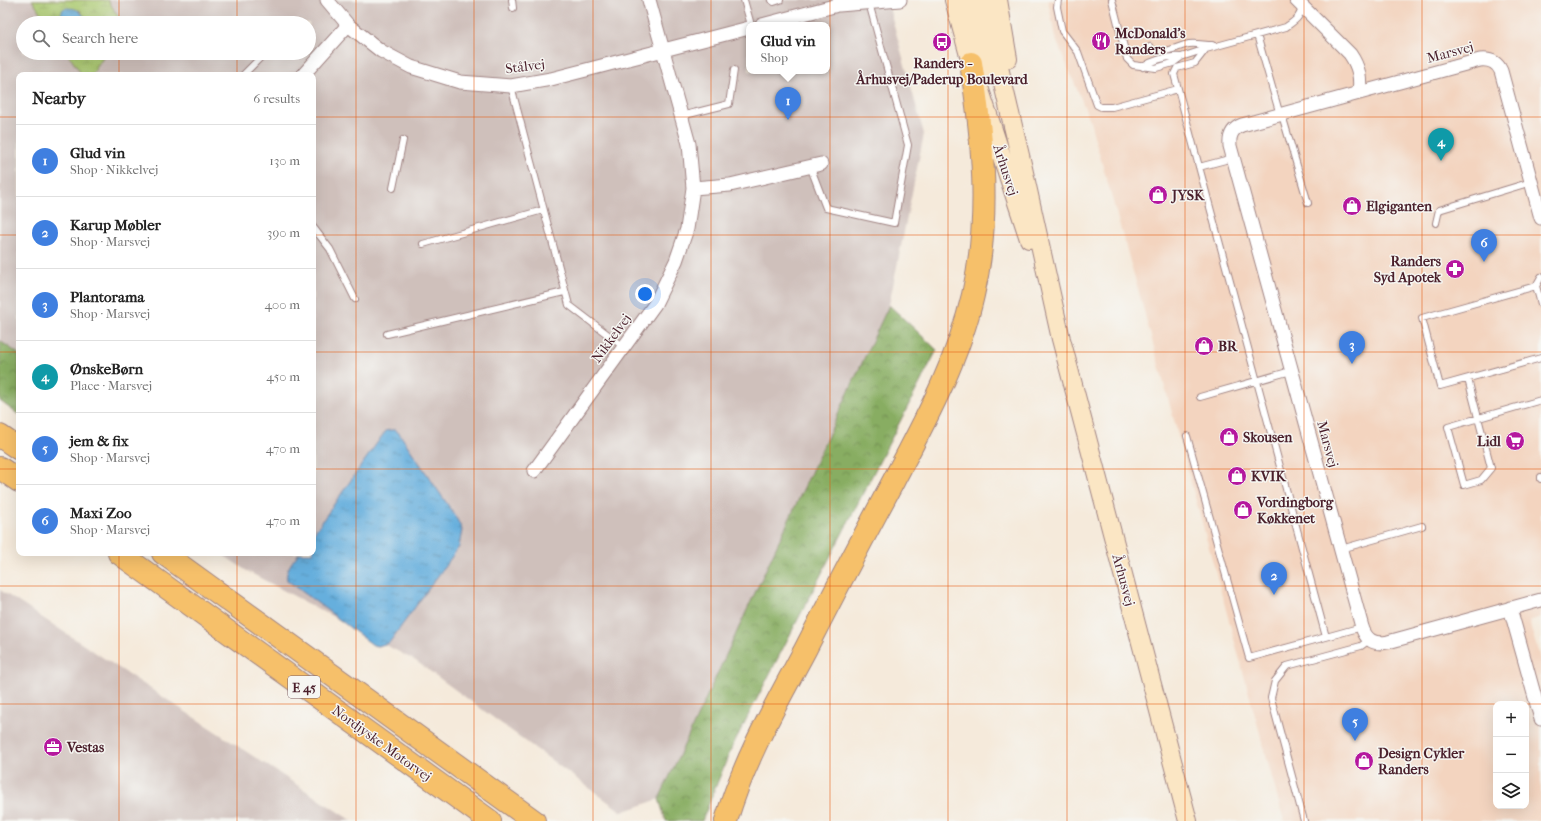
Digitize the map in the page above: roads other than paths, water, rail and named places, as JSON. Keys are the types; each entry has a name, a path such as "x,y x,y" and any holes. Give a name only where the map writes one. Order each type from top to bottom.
{"highway":[{"path":"726,821 733,796 753,749 920,431 950,367 964,329 977,273 983,217 984,191 980,119 971,63"},
{"path":"0,436 16,447"},
{"path":"0,468 16,479"},
{"name":"Nordjyske Motorvej","path":"122,556 490,821"},
{"name":"Nordjyske Motorvej","path":"167,556 534,821"}],"main road":[{"name":"Århusvej","path":"954,0 971,63 1061,339"},
{"path":"966,0 1023,168"},
{"name":"Århusvej","path":"983,0 1023,168 1061,339 1188,821"},
{"path":"998,0 1023,168"}],"street":[{"name":"Stålvej","path":"327,0 348,25 381,51 411,67 460,82 511,86 550,79 746,29"},
{"name":"Nikkelvej","path":"534,471 655,304 676,261 687,229 693,188 689,144 649,0"},
{"path":"773,22 834,6 848,0"},
{"path":"834,6 900,0"},
{"path":"1299,2 1350,54 1356,64 1360,80 1359,93"},
{"path":"306,72 348,25"},
{"name":"Marsvej","path":"1369,640 1366,637 1362,627 1340,549 1233,158 1229,138 1236,127 1480,60 1492,61 1501,71 1541,218"},
{"path":"693,188 730,185 816,165"},
{"path":"1369,640 1377,643 1388,642 1541,600"},
{"path":"1510,608 1541,719"}],"lane":[{"path":"512,0 513,8"},
{"path":"744,0 750,22"},
{"path":"771,0 774,2 780,0"},
{"path":"1058,0 1057,7 1062,31 1078,52 1096,104 1101,107 1120,105 1178,89"},
{"path":"1112,0 1127,58 1133,64 1143,67 1150,62 1171,56 1182,57 1218,45 1286,27 1300,15 1299,2"},
{"path":"816,165 826,208 894,223 908,145 869,3"},
{"path":"1257,35 1308,204"},
{"path":"1150,47 1152,50 1159,52 1190,44 1218,45"},
{"path":"1206,49 1195,63 1177,68 1174,71 1326,637"},
{"path":"247,72 258,60"},
{"path":"681,116 729,104 734,70"},
{"path":"511,86 564,292 569,306 624,347"},
{"path":"393,188 403,140"},
{"path":"1199,167 1233,158"},
{"path":"1436,223 1438,210 1532,182"},
{"path":"423,244 543,210"},
{"path":"316,232 330,249 355,299"},
{"path":"1541,277 1536,286 1541,304"},
{"path":"1536,286 1422,318 1440,386 1541,358"},
{"path":"387,334 564,292"},
{"path":"1200,397 1291,371"},
{"path":"1468,379 1478,418 1491,468 1481,480 1464,485 1448,427 1478,418 1541,400"},
{"path":"1187,436 1249,658 1362,627"},
{"path":"1340,549 1422,526"},
{"path":"1304,821 1271,698 1275,681 1287,666 1361,646 1369,640"}],"water":[{"path":"67,8 77,10 84,16 61,16 63,9"},
{"path":"395,430 399,433 456,517 462,530 459,547 389,643 377,646 373,645 287,580 287,572 297,556 316,556 316,530 386,431"}],"place":[{"name":"McDonald's Randers","path":"1101,41"},
{"name":"Randers - Århusvej/Paderup Boulevard","path":"942,42"},
{"name":"Glud vin","path":"788,120"},
{"name":"ØnskeBørn","path":"1441,161"},
{"name":"JYSK","path":"1158,195"},
{"name":"Elgiganten","path":"1352,206"},
{"name":"Maxi Zoo","path":"1484,262"},
{"name":"Randers Syd Apotek","path":"1455,269"},
{"name":"BR","path":"1204,346"},
{"name":"Plantorama","path":"1352,364"},
{"name":"Skousen","path":"1229,437"},
{"name":"Lidl","path":"1515,441"},
{"name":"KVIK","path":"1237,476"},
{"name":"Vordingborg Køkkenet","path":"1243,510"},
{"name":"Karup Møbler","path":"1274,595"},
{"name":"jem & fix","path":"1355,741"},
{"name":"Vestas","path":"53,747"},
{"name":"Design Cykler Randers","path":"1364,761"}]}
